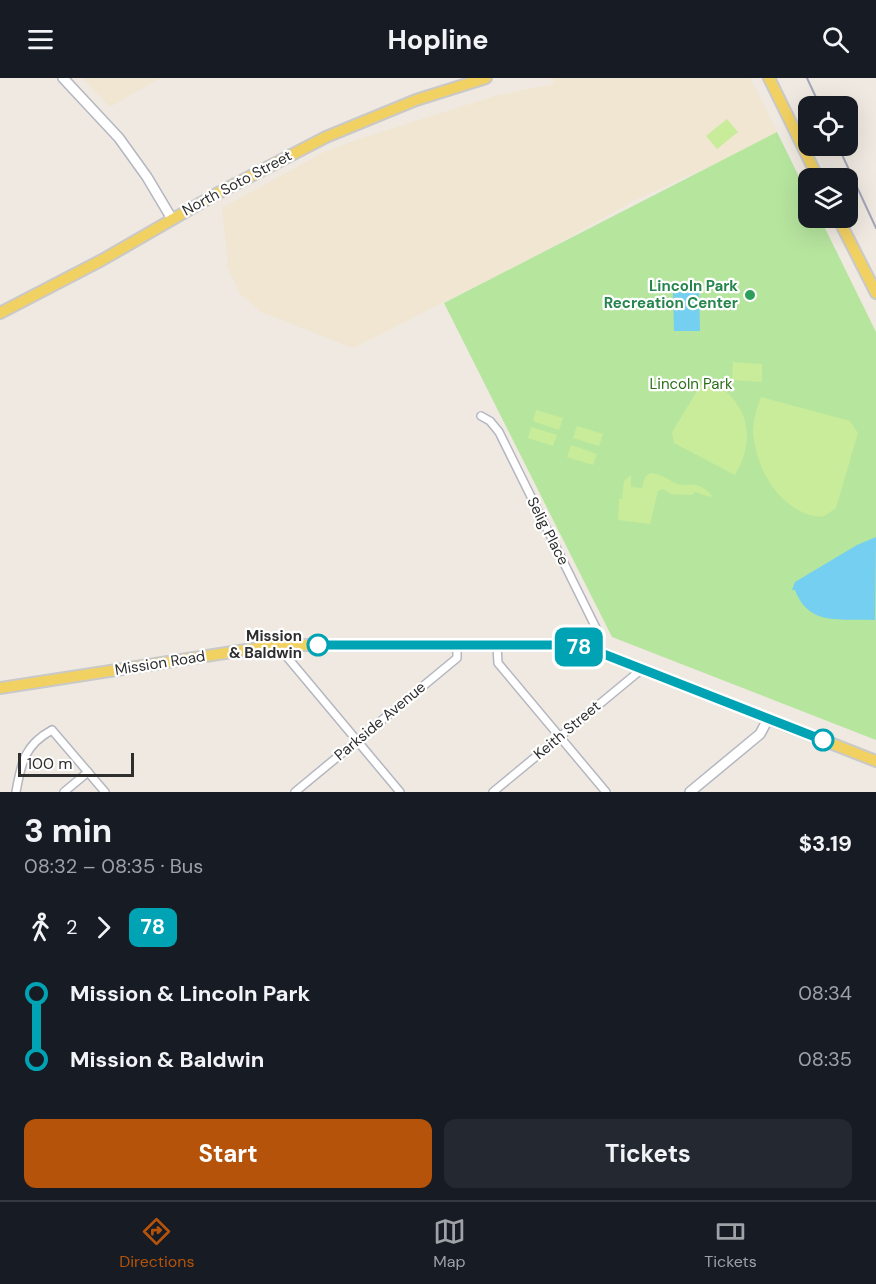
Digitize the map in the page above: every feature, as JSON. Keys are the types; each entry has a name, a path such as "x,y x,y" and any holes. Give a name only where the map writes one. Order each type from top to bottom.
{"main road":[{"name":"North Soto Street","path":"0,313 102,260 172,219 326,137 416,100 486,78"},
{"path":"769,78 813,168"},
{"path":"843,228 876,292"},
{"name":"Mission Road","path":"0,688 277,645 564,645 601,653 876,761"}],"street":[{"path":"63,78 119,138 172,219"},
{"name":"Selig Place","path":"481,416 490,421 498,432 540,513 600,636 601,653"},
{"path":"277,645 400,792"},
{"name":"Parkside Avenue","path":"295,792 457,658 457,646"},
{"path":"496,646 498,663 606,792"},
{"name":"Keith Street","path":"493,792 642,669"},
{"path":"690,792 760,734 768,719"},
{"path":"16,792 28,750 52,730 105,792"},
{"path":"64,792 88,772"}],"shaded area":[{"path":"83,78 160,78 110,107"},
{"path":"553,78 750,78 777,132 730,157 635,200 547,250 353,348 261,312 240,294 226,264 228,263 222,208 324,152 498,95 554,84"}],"green space":[{"path":"727,119 738,132 717,149 706,136"},
{"name":"Lincoln Park","path":"777,132 798,175 798,228 825,228 876,332 876,740 612,637 444,303"},
{"path":"733,362 762,364 762,382 732,380"},
{"path":"705,378 730,396 739,407 744,419 747,432 746,446 735,475 674,443 672,432"},
{"path":"761,397 850,421 858,433 836,508 824,516 810,515 792,506 775,489 762,468 753,433 754,419"},
{"path":"536,410 563,418 559,430 533,421"},
{"path":"577,426 603,434 599,446 573,438"},
{"path":"531,427 557,435 553,446 528,438"},
{"path":"571,445 597,454 593,465 567,457"},
{"path":"651,473 678,484 696,485 712,496 695,492 692,495 671,494 663,489 658,491 650,524 618,520 619,499 622,499 624,481 631,475 631,487 642,488 645,477"}],"water":[{"path":"699,289 700,331 674,331 673,290"},
{"path":"876,537 875,620 827,618 808,610 795,590 792,590 795,582 857,545"}],"railway":[{"path":"807,78 815,96"},
{"path":"843,156 876,228"}],"bus line":[{"name":"78","path":"318,645 564,645 582,648 601,653 823,740"}],"place":[{"name":"Lincoln Park Recreation Center","path":"750,295"},
{"name":"Mission & Baldwin","path":"318,645"}]}
